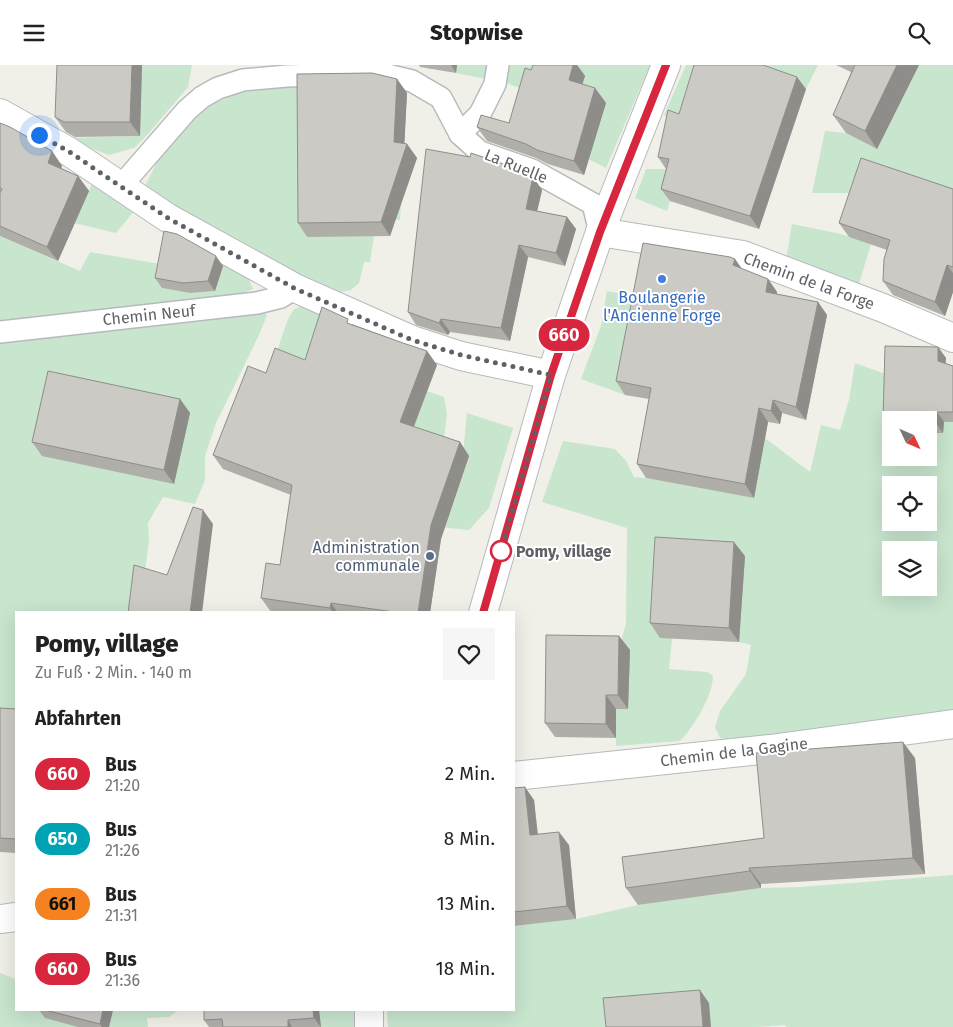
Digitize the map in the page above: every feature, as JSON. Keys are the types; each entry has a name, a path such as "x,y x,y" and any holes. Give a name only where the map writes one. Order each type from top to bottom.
{"street":[{"path":"484,611 551,375 600,232 666,65"},
{"path":"0,113 68,151 168,218 294,288 412,340 461,355 551,375"},
{"name":"Chemin de la Forge","path":"600,232 743,255 883,308 953,337"},
{"name":"Chemin de la Gagine","path":"515,775 770,749 953,724"},
{"path":"0,919 15,917"},
{"path":"369,1011 369,1027"}],"lane":[{"path":"460,133 480,114 495,84 498,65"},
{"name":"La Ruelle","path":"121,186 188,110 202,97 218,88 243,80 287,76 379,73 412,81 441,98 460,133 480,152 532,170 593,204"},
{"path":"600,232 593,204 617,188"},
{"name":"Chemin Neuf","path":"0,332 257,303 281,297 294,288"}],"green space":[{"path":"142,65 192,65 188,87 134,148 109,155 64,138 140,136"},
{"path":"457,65 487,65 486,79 456,73"},
{"path":"507,65 650,65 606,168 588,159 532,93 504,82"},
{"path":"686,65 818,65 806,89 677,123 664,115"},
{"path":"919,65 953,65 953,200 865,193 812,193 825,131 846,133 877,149"},
{"path":"345,79 367,202 401,205 400,220 377,216 370,262 364,262 359,283 351,290 341,292 285,267 170,207 145,186 157,162 197,112 236,93"},
{"path":"646,169 667,169 678,172 667,211 635,198"},
{"path":"95,178 139,205 116,233 74,223"},
{"path":"792,224 841,234 871,244 856,294 785,266"},
{"path":"0,236 80,271 90,252 166,265 162,288 190,293 215,291 223,264 249,279 253,289 239,295 0,322"},
{"path":"607,291 644,298 625,395 581,379 601,326"},
{"path":"307,305 332,321 311,383 266,383 288,319 294,309"},
{"path":"258,309 267,315 216,423 205,456 205,480 195,504 163,497 148,523 149,540 140,611 15,611 15,723 0,722 0,340"},
{"path":"855,363 891,376 891,411 882,411 882,466 938,466 938,426 944,422 953,422 953,712 729,740 720,738 715,727 720,711 746,674 751,645 739,642 660,637 672,638 669,669 707,672 713,676 710,692 697,719 680,741 616,746 616,709 628,709 618,650 626,624 627,528 542,502 563,441 615,449 626,461 634,477 754,498 765,438 810,472 821,425 840,430 849,400"},
{"path":"427,391 444,397 447,414 443,447 463,454 467,413 513,428 489,508 469,530 351,518"},
{"path":"953,875 953,1027 786,1027 785,1025 758,1027 388,1027 387,1011 515,1011 515,926 576,919 638,905 761,888 800,887"},
{"path":"0,973 15,979 15,1011 49,1011 78,1027 0,1027"},
{"path":"113,1011 178,1011 169,1017 147,1018 148,1027 109,1027"},
{"path":"319,1011 354,1011 356,1027 321,1027"}],"building":[{"path":"57,65 132,65 130,122 64,122 55,117"},
{"path":"533,65 573,65 569,80 595,88 574,161 537,150 526,144 477,127 481,115 509,123 525,68 531,70"},
{"path":"694,65 763,65 797,77 750,216 661,189 669,159 658,157 668,110 679,114"},
{"path":"855,65 897,65 865,131 833,115"},
{"path":"372,73 397,79 394,142 407,144 381,222 298,223 297,74"},
{"path":"0,123 52,151 48,163 78,176 47,247 0,226 0,193 2,189 0,188"},
{"path":"426,149 470,157 471,153 518,169 533,177 526,209 567,217 556,253 519,245 501,328 441,319 439,323 408,312"},
{"path":"861,158 953,189 953,267 947,265 935,302 883,281 884,259 890,240 839,223"},
{"path":"164,231 177,234 216,256 208,281 183,283 155,278"},
{"path":"643,243 730,257 735,259 733,265 768,279 766,292 818,302 796,407 773,400 771,411 759,408 745,484 637,464 651,388 616,381"},
{"path":"322,307 348,319 347,323 427,351 400,422 460,442 431,525 418,611 387,611 331,603 330,608 261,598 266,563 280,565 292,485 213,455 248,366 266,373 275,348 305,360"},
{"path":"885,346 938,347 938,361 953,366 953,412 883,411"},
{"path":"48,371 180,399 164,470 32,442"},
{"path":"193,507 203,510 190,611 128,611 134,565 167,575"},
{"path":"655,537 734,542 729,628 650,623"},
{"path":"546,635 619,636 618,695 606,695 606,724 545,723"},
{"path":"0,708 15,709 15,839 0,838"},
{"path":"903,742 913,858 749,868 750,871 626,888 622,857 764,838 756,753"},
{"path":"525,787 530,835 559,832 567,906 515,912 515,788"},
{"path":"700,990 703,1027 606,1027 603,998"},
{"path":"49,1011 103,1011 100,1024"},
{"path":"204,1011 313,1011 314,1018 288,1020 288,1027 223,1027 222,1019 204,1020"}],"bus line":[{"name":"660","path":"484,611 551,375 600,232 654,91 666,65"}],"place":[{"name":"Boulangerie l'Ancienne Forge","path":"662,279"},
{"name":"Pomy, village","path":"501,551"},
{"name":"Administration communale","path":"430,556"}],"route":[{"path":"39,135 68,151 168,218 294,288 412,340 461,355 551,375 501,551"}]}
